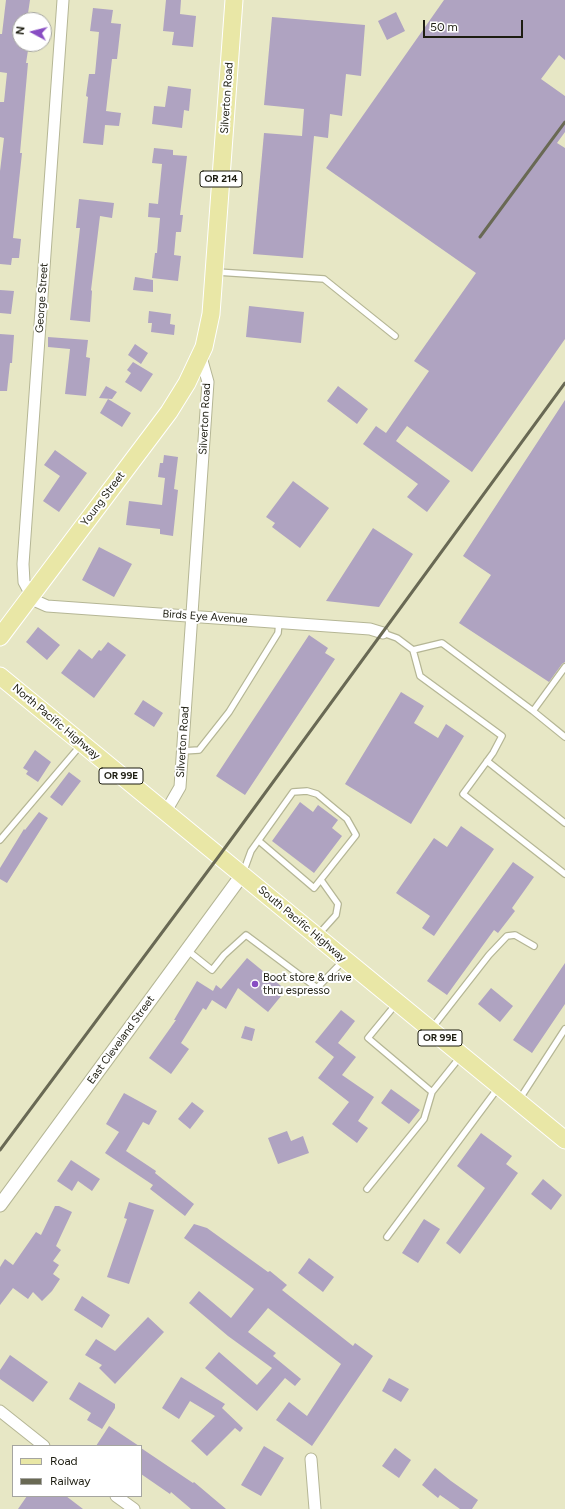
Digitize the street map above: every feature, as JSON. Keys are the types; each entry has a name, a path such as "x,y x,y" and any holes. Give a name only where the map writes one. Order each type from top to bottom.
{"main road":[{"name":"Silverton Road","path":"201,357 210,327 234,0"},
{"name":"Young Street","path":"0,637 169,412 201,357"},
{"name":"North Pacific Highway","path":"0,676 242,875"},
{"name":"South Pacific Highway","path":"242,875 565,1140"}],"street":[{"name":"George Street","path":"31,595 24,582 23,564 63,0"},
{"name":"Silverton Road","path":"166,813 180,787 183,751 208,382 201,357"},
{"name":"Birds Eye Avenue","path":"31,595 38,602 47,606 370,629 383,633"},
{"name":"East Cleveland Street","path":"0,1205 242,875"},
{"path":"0,1411 43,1445"},
{"path":"311,1459 315,1509"},
{"path":"117,1497 134,1509"}],"lane":[{"path":"214,272 324,278 396,336"},
{"path":"183,751 199,750 224,717 278,633 279,622"},
{"path":"383,633 397,638 413,650 420,676 502,736 493,753 463,794 565,874"},
{"path":"413,650 442,643 533,711 565,737"},
{"path":"533,711 565,667"},
{"path":"0,840 82,744"},
{"path":"487,761 565,823"},
{"path":"242,875 251,851 293,792 306,791 317,794 347,819 356,835 314,888 259,841"},
{"path":"317,937 336,915 338,904 321,880"},
{"path":"187,950 212,970 224,955 246,935 316,988 344,959"},
{"path":"430,1030 489,956 507,936 515,935 534,946"},
{"path":"397,1002 368,1038 432,1092"},
{"path":"518,1102 565,1029"},
{"path":"368,1189 424,1119 432,1092 462,1056"},
{"path":"388,1237 499,1086"}],"building":[{"path":"6,0 30,0 28,12 12,12 12,52 28,52 26,63 28,63 20,153 22,153 13,238 21,239 19,258 12,258 11,265 0,264 0,171 4,138 0,137 0,102 4,102 7,73 0,72 0,34 2,34"},
{"path":"166,0 181,0 180,14 196,16 193,47 172,45 174,32 163,31"},
{"path":"444,0 565,0 565,60 559,55 541,79 565,96 565,132 557,143 565,148 565,339 472,472 407,426 396,441 450,481 427,512 407,497 418,484 363,444 376,426 386,433 429,371 414,361 476,273 326,168"},
{"path":"93,8 113,10 111,23 121,24 117,59 112,59 106,111 121,113 119,126 105,125 103,145 83,143 89,74 95,74 99,32 90,31"},
{"path":"396,12 405,31 387,40 378,21"},
{"path":"272,17 365,25 361,76 346,74 342,116 330,114 328,138 314,136 303,258 253,254 264,133 302,136 304,109 264,105"},
{"path":"168,86 191,89 189,111 184,110 182,128 152,124 154,106 165,107"},
{"path":"154,148 173,150 173,155 187,156 180,215 183,215 181,232 176,232 174,255 181,256 178,281 152,278 155,253 157,253 160,218 148,217 149,203 158,204 162,164 152,163"},
{"path":"79,199 114,203 112,218 100,216 91,290 90,322 70,320 80,228 76,228"},
{"path":"135,277 153,280 153,292 133,290"},
{"path":"0,290 14,291 11,314 0,313"},
{"path":"249,306 304,312 301,343 246,337"},
{"path":"149,311 171,314 170,324 175,325 174,335 151,332 152,323 148,323"},
{"path":"0,334 14,335 12,363 10,363 7,391 0,391"},
{"path":"48,337 88,340 86,357 90,358 86,396 65,394 70,349 48,347"},
{"path":"135,344 148,353 141,364 128,355"},
{"path":"133,362 153,374 141,392 125,382 131,373 127,370"},
{"path":"106,386 117,392 112,399 99,398"},
{"path":"338,386 368,409 357,424 327,401"},
{"path":"108,399 131,413 122,427 100,413"},
{"path":"565,400 565,662 549,682 459,623 491,575 463,556"},
{"path":"55,450 87,473 59,512 43,501 60,476 44,465"},
{"path":"164,455 178,457 174,489 178,490 173,536 160,534 160,529 126,525 129,501 162,505 165,478 158,477 160,463 163,463"},
{"path":"293,481 329,508 300,548 272,527 275,523 266,517"},
{"path":"373,528 413,554 379,607 326,601"},
{"path":"99,547 132,564 114,597 82,580"},
{"path":"38,627 60,645 47,660 26,642"},
{"path":"309,635 328,648 325,653 335,659 245,795 216,776"},
{"path":"108,642 126,655 94,698 61,673 79,649 92,659"},
{"path":"401,692 424,706 414,723 438,738 446,724 464,736 411,824 345,784"},
{"path":"143,700 163,713 154,727 134,714"},
{"path":"35,750 51,762 38,782 26,774 28,771 23,768"},
{"path":"69,772 81,781 62,806 50,797"},
{"path":"300,802 313,812 318,805 338,820 332,828 342,836 314,873 272,841"},
{"path":"39,812 48,818 7,883 0,879 0,868 24,829 25,830"},
{"path":"461,826 494,849 434,936 422,928 430,916 396,893 434,838 447,847"},
{"path":"513,862 534,877 512,908 515,911 498,933 494,930 447,995 427,981"},
{"path":"247,958 286,990 268,1012 238,988 226,1009 212,1000 206,1010 203,1008 181,1043 189,1049 171,1074 149,1058 176,1020 174,1020 197,981 213,991 216,985 221,989"},
{"path":"565,963 565,1004 532,1053 513,1040"},
{"path":"491,988 513,1006 500,1022 478,1004"},
{"path":"341,1010 355,1021 338,1043 356,1057 342,1075 374,1097 358,1121 368,1128 357,1143 332,1124 349,1102 318,1078 334,1057 315,1042"},
{"path":"245,1026 255,1029 252,1041 241,1038"},
{"path":"391,1089 420,1110 409,1124 381,1103"},
{"path":"124,1093 157,1111 149,1125 143,1122 126,1151 156,1171 155,1173 194,1204 185,1216 150,1189 153,1185 105,1153 119,1132 106,1124"},
{"path":"192,1102 204,1111 190,1129 178,1119"},
{"path":"287,1131 291,1141 303,1136 309,1153 278,1164 268,1138"},
{"path":"481,1133 512,1156 506,1164 518,1173 460,1254 446,1243 485,1188 457,1166"},
{"path":"71,1160 100,1179 92,1191 78,1181 72,1191 57,1181"},
{"path":"543,1179 562,1195 551,1210 531,1194"},
{"path":"129,1202 154,1210 129,1284 107,1277 127,1219 124,1218"},
{"path":"55,1206 59,1206 72,1212 56,1246 61,1250 53,1261 59,1265 53,1274 60,1279 52,1291 42,1301 33,1292 28,1299 13,1288 0,1305 0,1267 5,1259 13,1265 36,1232 41,1235"},
{"path":"424,1219 440,1229 418,1263 402,1253"},
{"path":"194,1224 207,1228 268,1272 270,1271 287,1285 282,1290 353,1346 355,1343 373,1356 312,1446 276,1420 289,1402 307,1416 341,1364 268,1308 248,1332 276,1353 273,1356 301,1379 295,1386 285,1378 257,1411 205,1368 219,1352 257,1385 272,1368 228,1336 189,1303 199,1291 231,1318 254,1289 184,1238"},
{"path":"309,1258 334,1277 323,1292 298,1273"},
{"path":"82,1296 110,1315 102,1328 74,1310"},
{"path":"148,1317 164,1332 115,1384 99,1368 102,1365 85,1355 96,1339 115,1351"},
{"path":"10,1355 48,1382 33,1402 0,1379 0,1370"},
{"path":"181,1377 225,1404 222,1408 243,1428 240,1432 235,1428 207,1456 191,1441 215,1416 190,1401 179,1419 162,1408"},
{"path":"389,1378 409,1389 401,1402 382,1391"},
{"path":"79,1382 115,1404 115,1408 102,1429 87,1420 91,1413 69,1399"},
{"path":"109,1426 138,1445 97,1445"},
{"path":"264,1446 284,1458 261,1496 241,1485"},
{"path":"395,1448 411,1460 399,1478 382,1466"},
{"path":"142,1449 193,1483 194,1482 226,1509 191,1509 171,1492 170,1494 142,1475"},
{"path":"435,1468 478,1500 472,1509 460,1509 440,1495 438,1498 422,1485"},
{"path":"26,1497 67,1497 83,1509 18,1509"}],"railway":[{"path":"480,237 565,122"},
{"path":"0,1150 219,856 565,383"}],"place":[{"name":"Boot store & drive thru espresso","path":"255,984"}]}
